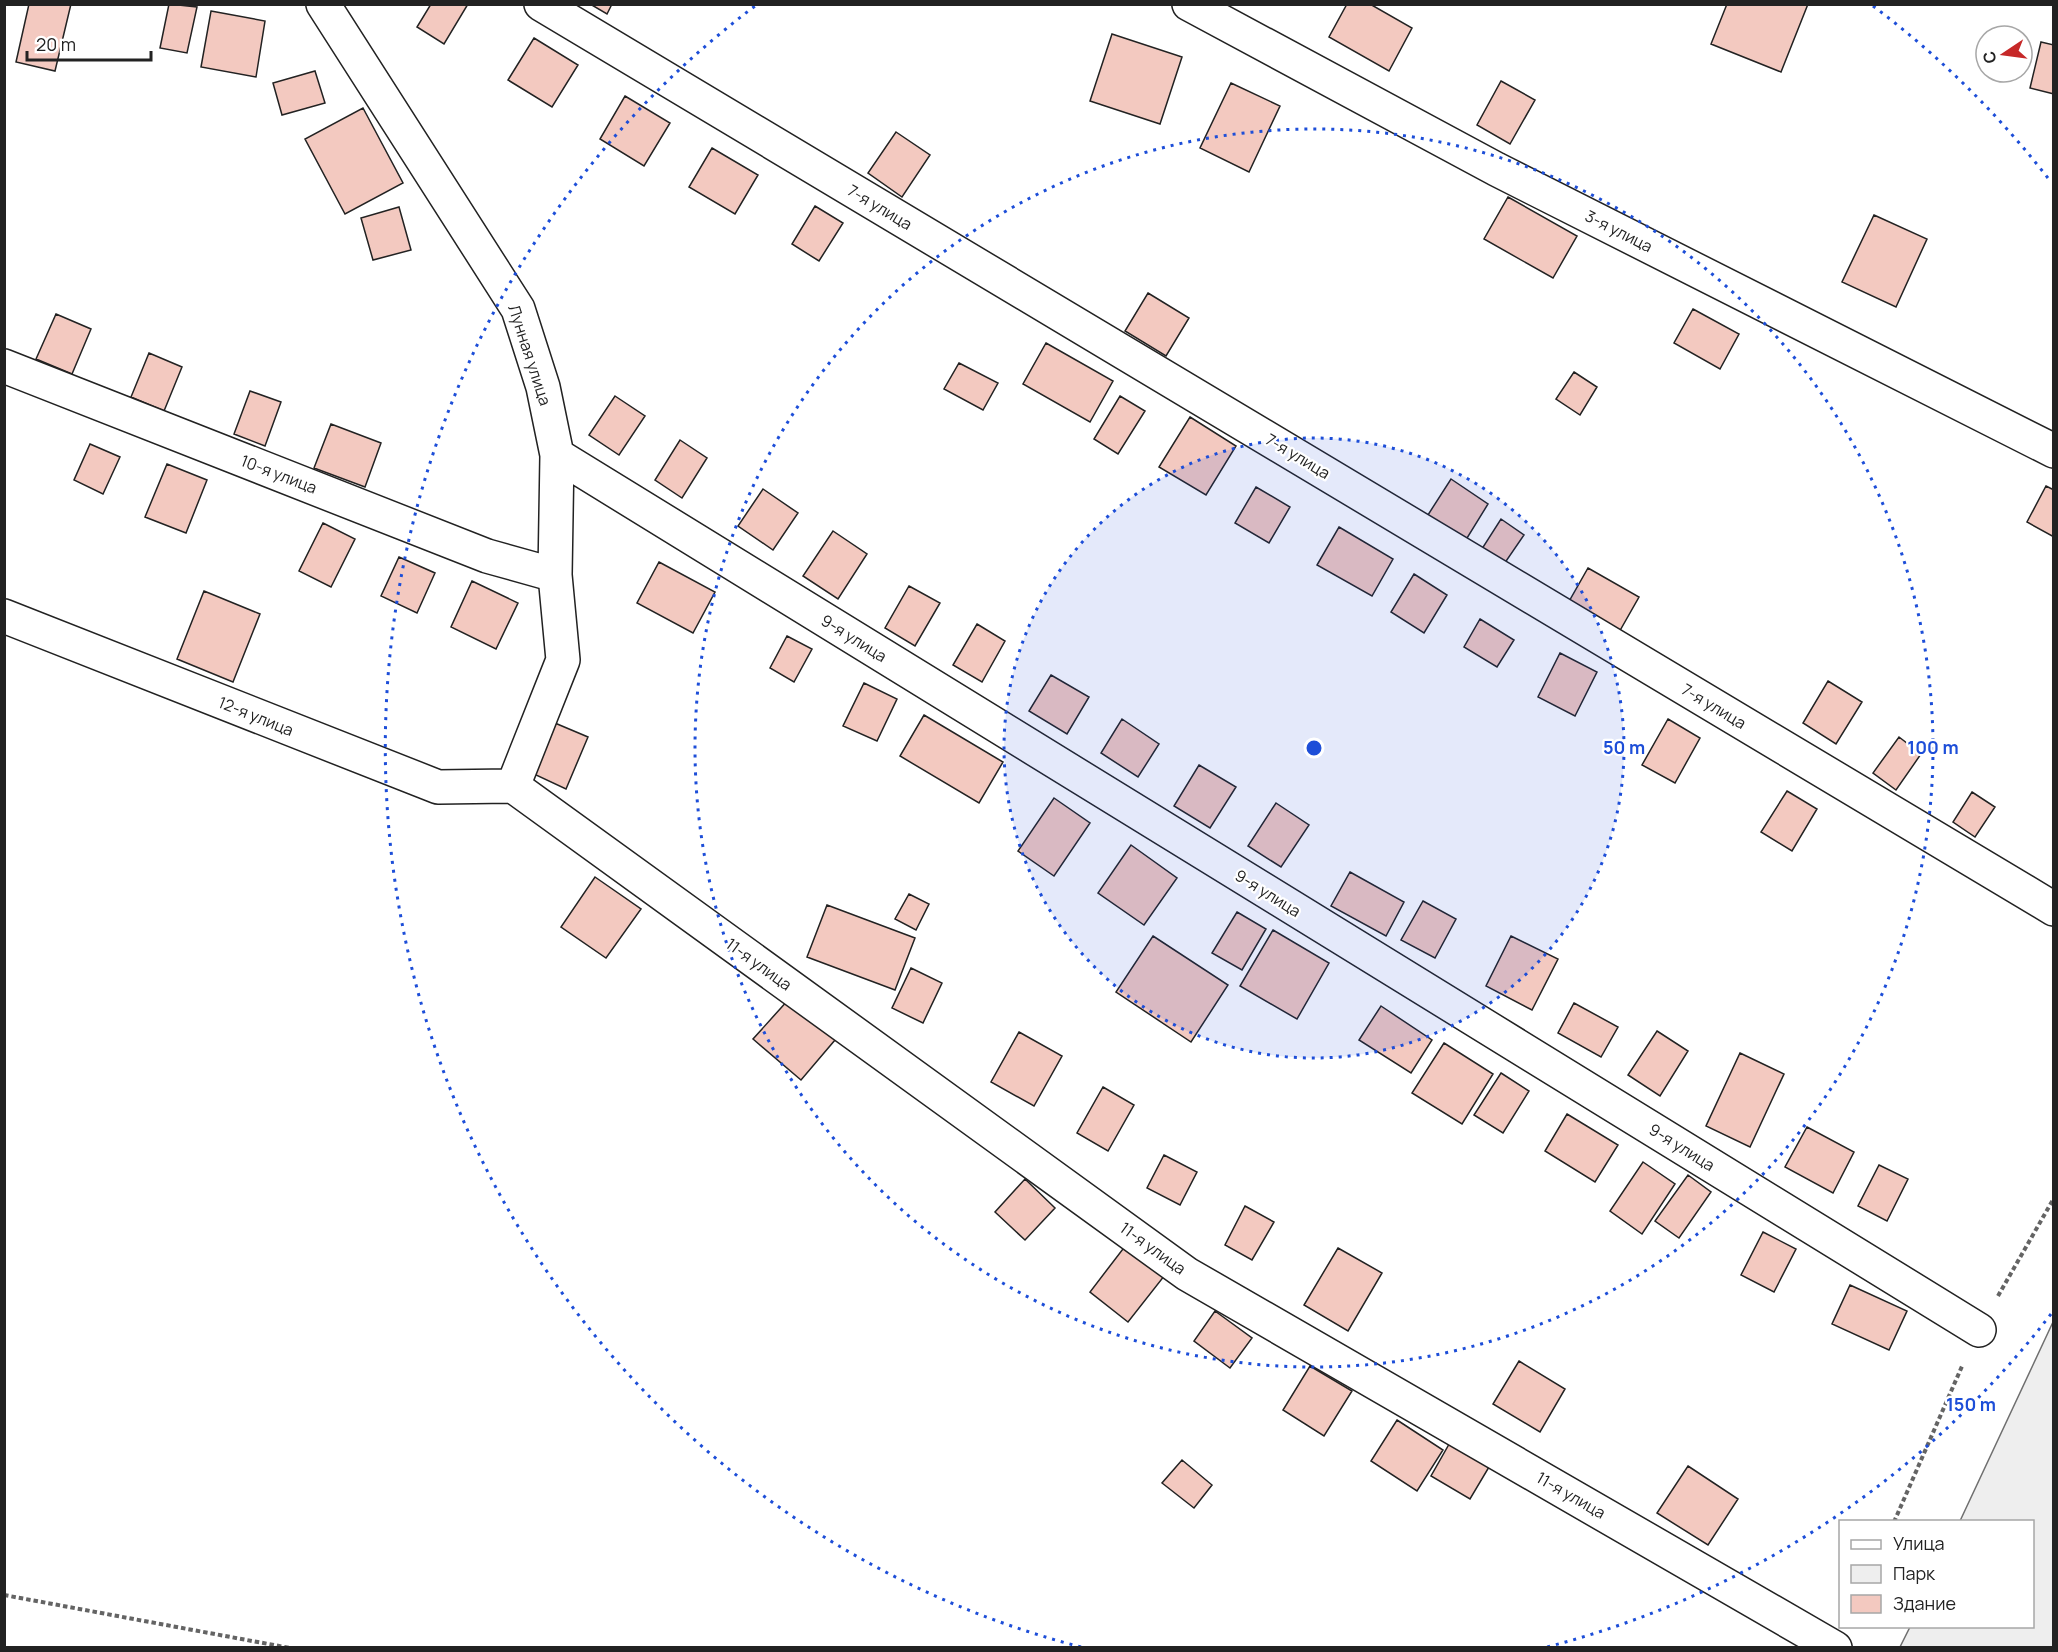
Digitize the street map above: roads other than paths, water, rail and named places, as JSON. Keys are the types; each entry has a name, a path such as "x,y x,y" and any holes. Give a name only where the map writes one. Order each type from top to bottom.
{"street":[{"name":"Лунная улица","path":"323,4 518,309 543,387 556,456 555,575 563,660 513,786"},
{"name":"7-я улица","path":"541,4 2054,909"},
{"name":"3-я улица","path":"1189,4 1496,169 2054,451"},
{"name":"10-я улица","path":"4,366 487,556 555,575"},
{"name":"9-я улица","path":"556,456 1979,1330"},
{"name":"12-я улица","path":"4,616 438,788 513,786"},
{"name":"11-я улица","path":"513,786 1188,1274 1835,1647"}]}
